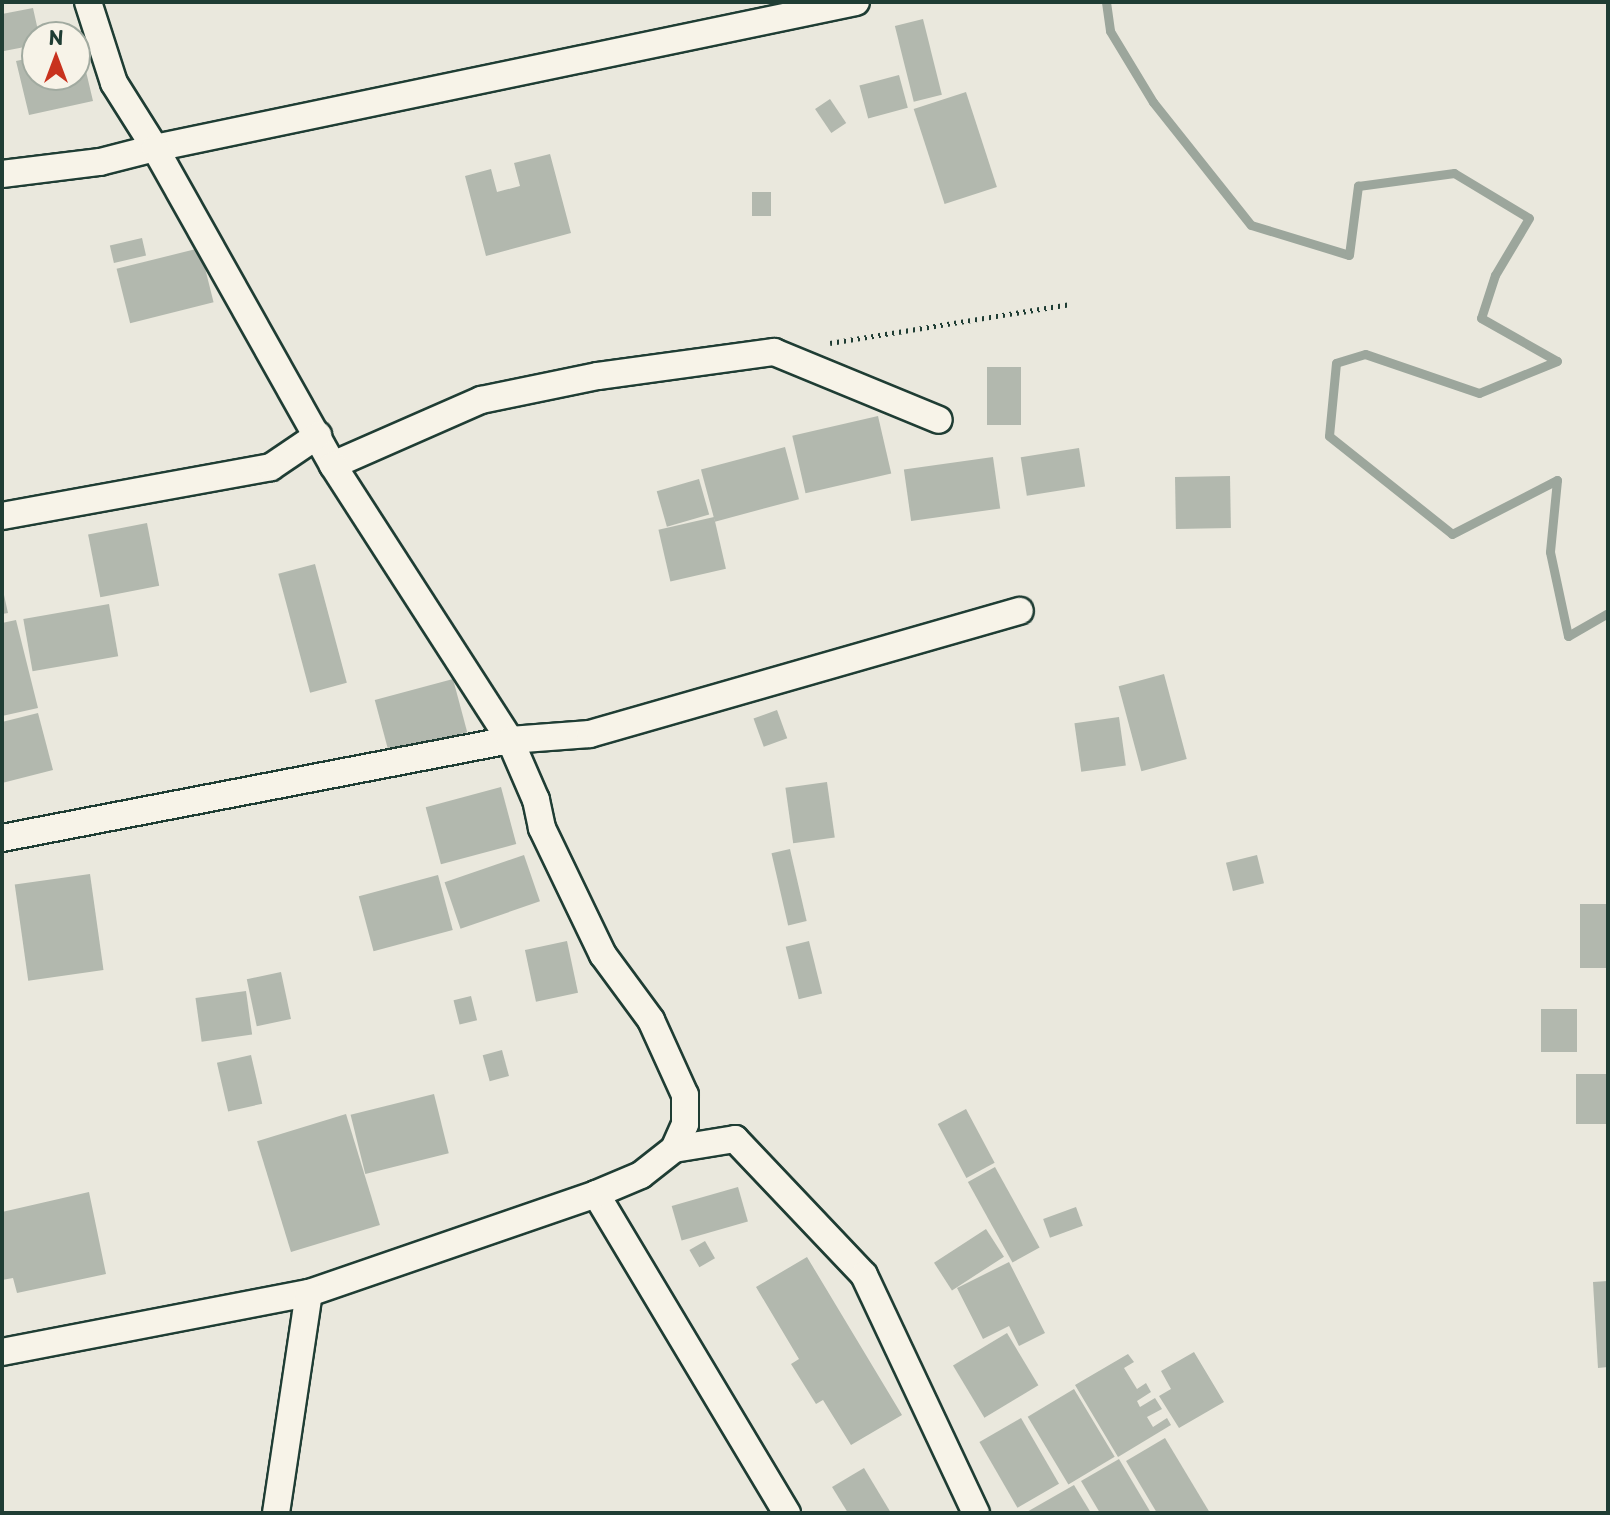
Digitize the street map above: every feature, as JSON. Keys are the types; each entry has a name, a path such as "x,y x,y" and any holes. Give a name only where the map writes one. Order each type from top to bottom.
{"street":[{"path":"2,1352 309,1293 596,1195 641,1175 674,1149 685,1124 685,1095 651,1020 603,956 542,828 536,800 510,740 333,465 155,148 114,83 88,2"},
{"path":"2,174 100,162 155,148 856,2"},
{"path":"333,465 481,400 598,376 774,352 939,420"},
{"path":"2,516 271,467 318,435"},
{"path":"2,838 510,740 590,734 1020,611"},
{"path":"674,1149 735,1139 864,1275 976,1513"},
{"path":"596,1195 788,1513"},
{"path":"275,1513 309,1293"}],"path":[{"path":"828,344 1071,304"}],"building":[{"path":"33,8 36,21 21,21 21,48 4,51 2,14"},
{"path":"923,19 942,95 914,102 895,26"},
{"path":"21,60 21,82 16,61"},
{"path":"899,75 908,108 868,118 859,86"},
{"path":"23,91 91,91 93,101 29,115"},
{"path":"966,92 997,187 945,204 914,109"},
{"path":"830,99 846,123 831,133 815,109"},
{"path":"550,154 571,233 486,256 465,176 491,169 497,192 520,186 514,163"},
{"path":"752,192 771,192 771,216 752,216"},
{"path":"142,238 146,256 114,263 110,245"},
{"path":"200,248 214,302 130,323 117,269"},
{"path":"987,367 1021,367 1021,425 987,425"},
{"path":"878,416 891,473 806,493 792,436"},
{"path":"785,447 799,499 715,522 701,470"},
{"path":"1079,448 1085,487 1027,496 1021,457"},
{"path":"993,457 1000,508 911,521 904,470"},
{"path":"1230,476 1231,528 1176,529 1175,477"},
{"path":"699,479 709,515 667,527 657,491"},
{"path":"714,517 726,569 670,581 658,530"},
{"path":"147,523 159,586 100,597 88,534"},
{"path":"315,564 347,683 310,693 278,574"},
{"path":"2,586 8,613 2,614"},
{"path":"109,604 118,656 33,671 23,619"},
{"path":"16,620 38,708 2,716 2,623"},
{"path":"1164,674 1187,759 1141,771 1119,686"},
{"path":"453,679 467,732 389,753 375,700"},
{"path":"777,710 787,738 764,747 754,719"},
{"path":"38,713 53,770 2,783 2,722"},
{"path":"1119,717 1126,766 1081,772 1074,723"},
{"path":"827,782 835,837 793,843 785,788"},
{"path":"501,787 516,844 441,864 426,807"},
{"path":"790,849 807,921 788,925 771,853"},
{"path":"524,855 540,901 461,929 445,882"},
{"path":"1257,855 1264,883 1233,891 1226,863"},
{"path":"90,874 103,970 28,981 15,885"},
{"path":"438,875 453,930 374,951 359,896"},
{"path":"1580,904 1608,904 1608,968 1580,968"},
{"path":"567,941 578,993 536,1002 525,950"},
{"path":"809,941 822,993 799,999 786,947"},
{"path":"281,972 291,1019 257,1026 247,979"},
{"path":"246,991 252,1035 202,1042 195,998"},
{"path":"471,996 477,1020 460,1025 454,1000"},
{"path":"1541,1009 1577,1009 1577,1052 1541,1052"},
{"path":"502,1050 509,1076 490,1081 483,1055"},
{"path":"251,1055 262,1104 228,1112 217,1063"},
{"path":"1576,1074 1608,1074 1608,1124 1576,1124"},
{"path":"434,1094 449,1153 365,1174 351,1115"},
{"path":"966,1109 995,1163 966,1178 938,1124"},
{"path":"346,1114 380,1225 291,1252 257,1141"},
{"path":"995,1167 1040,1247 1012,1262 968,1182"},
{"path":"738,1187 748,1222 682,1241 672,1206"},
{"path":"89,1192 106,1274 17,1293 13,1278 2,1280 2,1212"},
{"path":"1076,1207 1083,1226 1050,1238 1043,1219"},
{"path":"986,1229 1004,1257 952,1290 934,1263"},
{"path":"705,1241 715,1258 699,1267 689,1250"},
{"path":"807,1257 902,1415 851,1445 823,1400 816,1404 791,1364 799,1359 756,1287"},
{"path":"1009,1262 1045,1333 1019,1346 1009,1326 983,1339 957,1288"},
{"path":"1608,1281 1608,1367 1598,1368 1593,1282"},
{"path":"1007,1333 1038,1385 984,1418 953,1365"},
{"path":"1194,1352 1224,1402 1179,1428 1159,1396 1171,1389 1161,1371"},
{"path":"1128,1354 1134,1362 1124,1368 1137,1389 1146,1383 1151,1392 1137,1401 1140,1407 1155,1398 1162,1409 1147,1417 1153,1427 1167,1418 1171,1425 1118,1457 1075,1385"},
{"path":"1074,1389 1115,1457 1068,1485 1028,1417"},
{"path":"1021,1418 1059,1484 1017,1508 979,1442"},
{"path":"1165,1438 1210,1513 1157,1513 1126,1461"},
{"path":"1119,1459 1151,1513 1100,1513 1081,1481"},
{"path":"864,1468 891,1513 848,1513 832,1487"},
{"path":"1074,1485 1091,1513 1025,1513"}],"waterway":[{"path":"1106,2 1110,31 1153,102 1251,225 1349,255 1358,186 1454,173 1529,218 1495,275 1481,318 1557,361 1479,393 1365,354 1336,363 1329,436 1452,534 1557,480 1550,552 1568,636 1608,613"}]}
